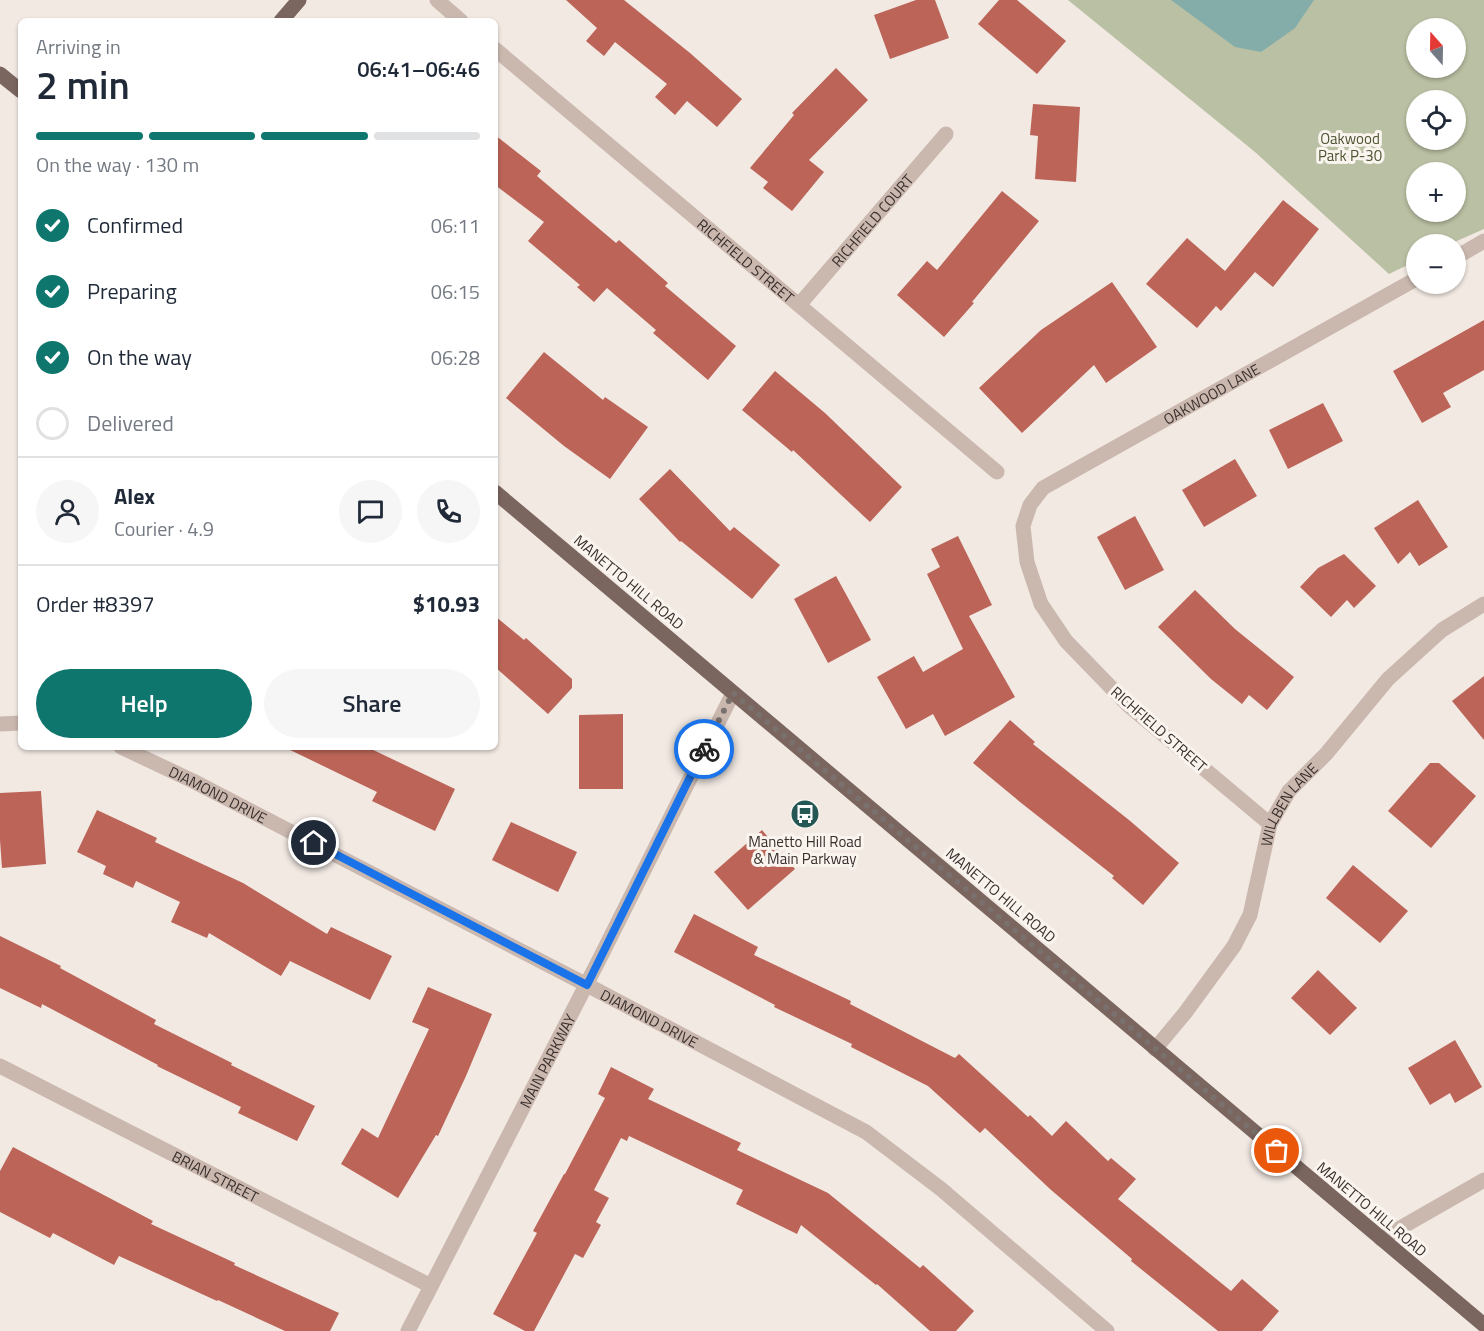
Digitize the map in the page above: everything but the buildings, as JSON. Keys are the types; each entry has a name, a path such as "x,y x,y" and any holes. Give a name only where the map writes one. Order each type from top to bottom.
{"main road":[{"path":"284,18 299,0"},
{"path":"0,74 18,89"},
{"name":"MANETTO HILL ROAD","path":"498,495 1484,1325"}],"street":[{"path":"437,0 458,18"},
{"name":"RICHFIELD STREET","path":"498,52 997,472"},
{"name":"RICHFIELD COURT","path":"799,305 946,134"},
{"path":"1466,252 1484,241"},
{"name":"OAKWOOD LANE","path":"1023,526 1030,505 1043,488 1406,285"},
{"name":"RICHFIELD STREET","path":"1023,526 1027,562 1041,604 1066,641 1128,705 1270,824"},
{"name":"WILLBEN LANE","path":"1155,1049 1185,1013 1234,946 1250,915 1270,824 1289,791 1326,754 1388,679 1442,630 1484,604"},
{"name":"MAIN PARKWAY","path":"408,1331 587,985 733,693"},
{"path":"0,724 18,723"},
{"name":"DIAMOND DRIVE","path":"127,750 203,786 866,1132 941,1189 1107,1331"},
{"name":"BRIAN STREET","path":"0,1066 431,1286"},
{"path":"1381,1239 1484,1180"}],"green space":[{"name":"Oakwood Park P-30","path":"1068,0 1484,0 1484,229 1466,237 1466,234 1406,234 1406,266 1389,274 1255,152"}],"water":[{"path":"1171,0 1314,0 1295,28 1261,52 1235,47"}],"way so far":[{"path":"704,749 733,693 1277,1151"}],"place":[{"name":"Manetto Hill Road & Main Parkway","path":"805,814"}],"route":[{"path":"314,843 587,985 704,749"}]}
